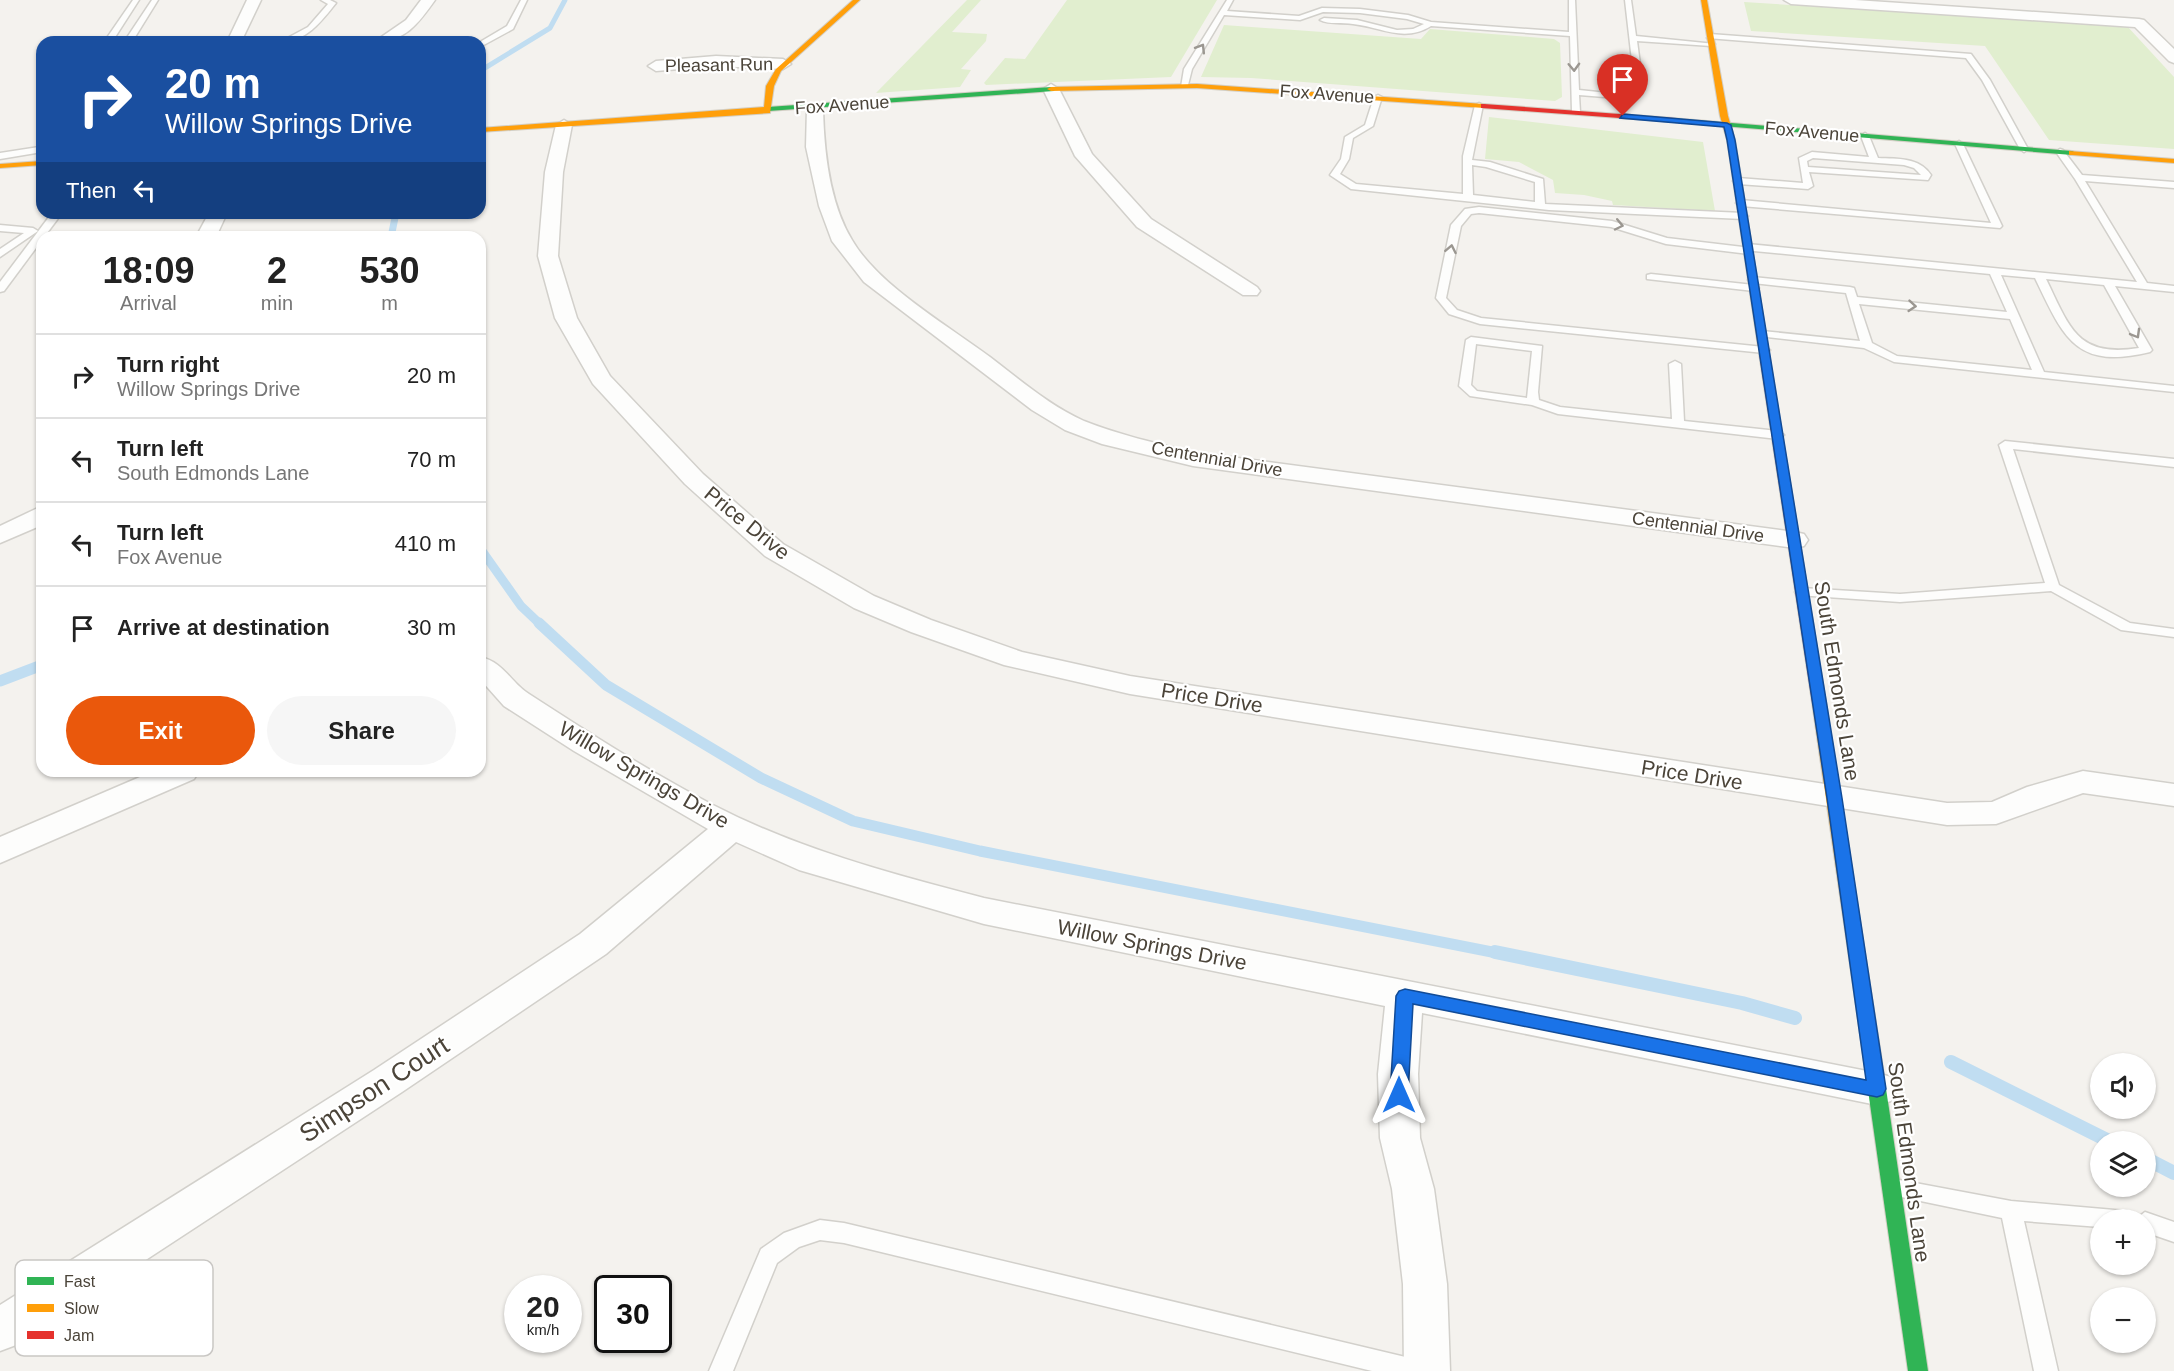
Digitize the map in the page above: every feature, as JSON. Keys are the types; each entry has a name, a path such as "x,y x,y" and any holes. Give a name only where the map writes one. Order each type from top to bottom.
{"street":[{"path":"237,36 254,0"},
{"path":"390,36 411,23 428,0"},
{"path":"766,111 772,81 783,64 856,0"},
{"name":"South Edmonds Lane","path":"1704,0 1738,181 1795,540 1918,1371"},
{"path":"1791,0 2139,22 2174,58"},
{"name":"Pleasant Run","path":"656,66 716,62 783,64"},
{"name":"Fox Avenue","path":"486,130 814,108 1051,89 1184,86 1576,112 2174,161"},
{"path":"1051,89 1084,156 1104,182 1144,223 1250,291"},
{"name":"Centennial Drive","path":"814,108 815,147 828,206 842,241 871,278 1040,405 1073,425 1111,439 1193,459 1795,540"},
{"name":"Price Drive","path":"564,125 554,172 548,256 566,318 601,379 694,479 774,550 864,602 921,626 1014,659 1131,685 1834,798 1947,814 1996,813 2039,795 2083,782 2174,795"},
{"path":"0,166 25,164 36,156"},
{"path":"0,535 36,518"},
{"name":"Willow Springs Drive","path":"486,668 515,699 585,744 702,813 811,861 894,887 984,911 1877,1089"},
{"path":"0,851 169,777"},
{"name":"Simpson Court","path":"109,1260 388,1081 593,944 733,826"},
{"path":"1405,996 1398,1074 1400,1138 1413,1189 1423,1272 1427,1371"},
{"name":"Simpson Court","path":"0,1330 15,1320"}],"lane":[{"path":"112,36 136,0"},
{"path":"132,36 155,0"},
{"path":"296,36 311,29 332,3 324,0"},
{"path":"486,41 510,27 524,0"},
{"path":"1184,86 1188,69 1230,0"},
{"path":"1572,0 1576,112"},
{"path":"1575,92 1617,96 1637,93 1639,87 1628,0"},
{"path":"1300,18 1322,10 1360,11 1408,17 1430,24 1573,34"},
{"path":"1223,13 1360,23 1394,32 1413,32 1430,24"},
{"path":"1634,38 1711,40 1968,56 1986,80 2024,149"},
{"path":"1378,98 1369,126 1349,136 1346,159 1335,174 1354,187 1540,206 1742,209 1996,226 1959,144"},
{"path":"1468,197 1467,162 1479,105"},
{"path":"1865,136 1875,160"},
{"path":"2060,152 2079,178 2144,286"},
{"path":"0,156 36,153"},
{"path":"1738,181 1809,186 1804,170 1802,160 1812,155 1917,164 1923,167 1926,175 1925,178 1918,178 1804,170"},
{"path":"1467,162 1487,164 1540,181 1540,206"},
{"path":"2079,178 2174,185"},
{"path":"1764,350 1480,321 1453,312 1441,298 1456,225 1468,212 1479,210 1612,224 1666,241 2174,289"},
{"path":"0,228 33,231 0,254"},
{"path":"0,289 36,241"},
{"path":"1994,272 2040,375"},
{"path":"2039,276 2070,338 2081,348 2098,352 2131,354 2146,350 2109,283"},
{"path":"1651,277 1850,290 1868,345"},
{"path":"1854,300 2013,316"},
{"path":"1762,334 1868,345 1894,359 2174,389"},
{"path":"1534,402 1532,392 1538,348 1471,340 1465,386 1467,391 1474,394 1534,402 1558,410 1778,435"},
{"path":"1675,364 1678,423"},
{"path":"2053,587 2005,445 2174,463"},
{"path":"1802,592 1900,598 2053,587 2126,627 2174,633"},
{"path":"1891,1187 2011,1210 2090,1217"},
{"path":"2011,1210 2046,1371"},
{"path":"2156,1226 2174,1232"},
{"path":"721,1371 769,1256 792,1240 820,1230 844,1233 1418,1371"}],"green space":[{"path":"967,0 981,0 952,32 987,34 986,41 961,69 971,70 960,87 876,93"},
{"path":"1067,0 1217,0 1171,77 986,85 984,83 1005,58 1025,59"},
{"path":"1744,2 2127,26 2174,77 2174,149 2049,140 1985,46 1751,31"},
{"path":"1224,25 1421,39 1430,29 1554,39 1560,43 1562,97 1555,101 1251,78 1201,77"},
{"path":"1489,117 1703,142 1715,211 1613,205 1612,201 1584,195 1555,193 1553,180 1519,162 1485,159"}],"waterway":[{"path":"486,67 550,28 565,0"},
{"path":"392,231 395,219"},
{"path":"486,556 521,606 541,625"},
{"path":"539,623 606,685 761,778 853,821 980,851 1502,954"},
{"path":"0,681 36,667"},
{"path":"1495,952 1742,1003 1795,1018"},
{"path":"1951,1062 2090,1132"},
{"path":"2156,1164 2174,1173"}],"traffic: fast":[{"path":"768,109 1051,89"},
{"path":"1674,120 2072,153"},
{"path":"1872,1055 1918,1371"}],"traffic: slow":[{"path":"767,111 770,86 778,70 857,0"},
{"path":"1704,0 1724,116 1731,140 1764,353"},
{"path":"1051,89 1197,86 1484,106"},
{"path":"486,130 768,109"},
{"path":"2072,153 2174,161"},
{"path":"0,166 36,163"},
{"path":"1819,702 1872,1055"}],"traffic: jam":[{"path":"1484,106 1674,120"},
{"path":"1764,353 1819,702"}],"route":[{"path":"1399,1095 1398,1074 1405,996 1877,1089 1795,540 1731,140 1727,125 1623,116"}]}
